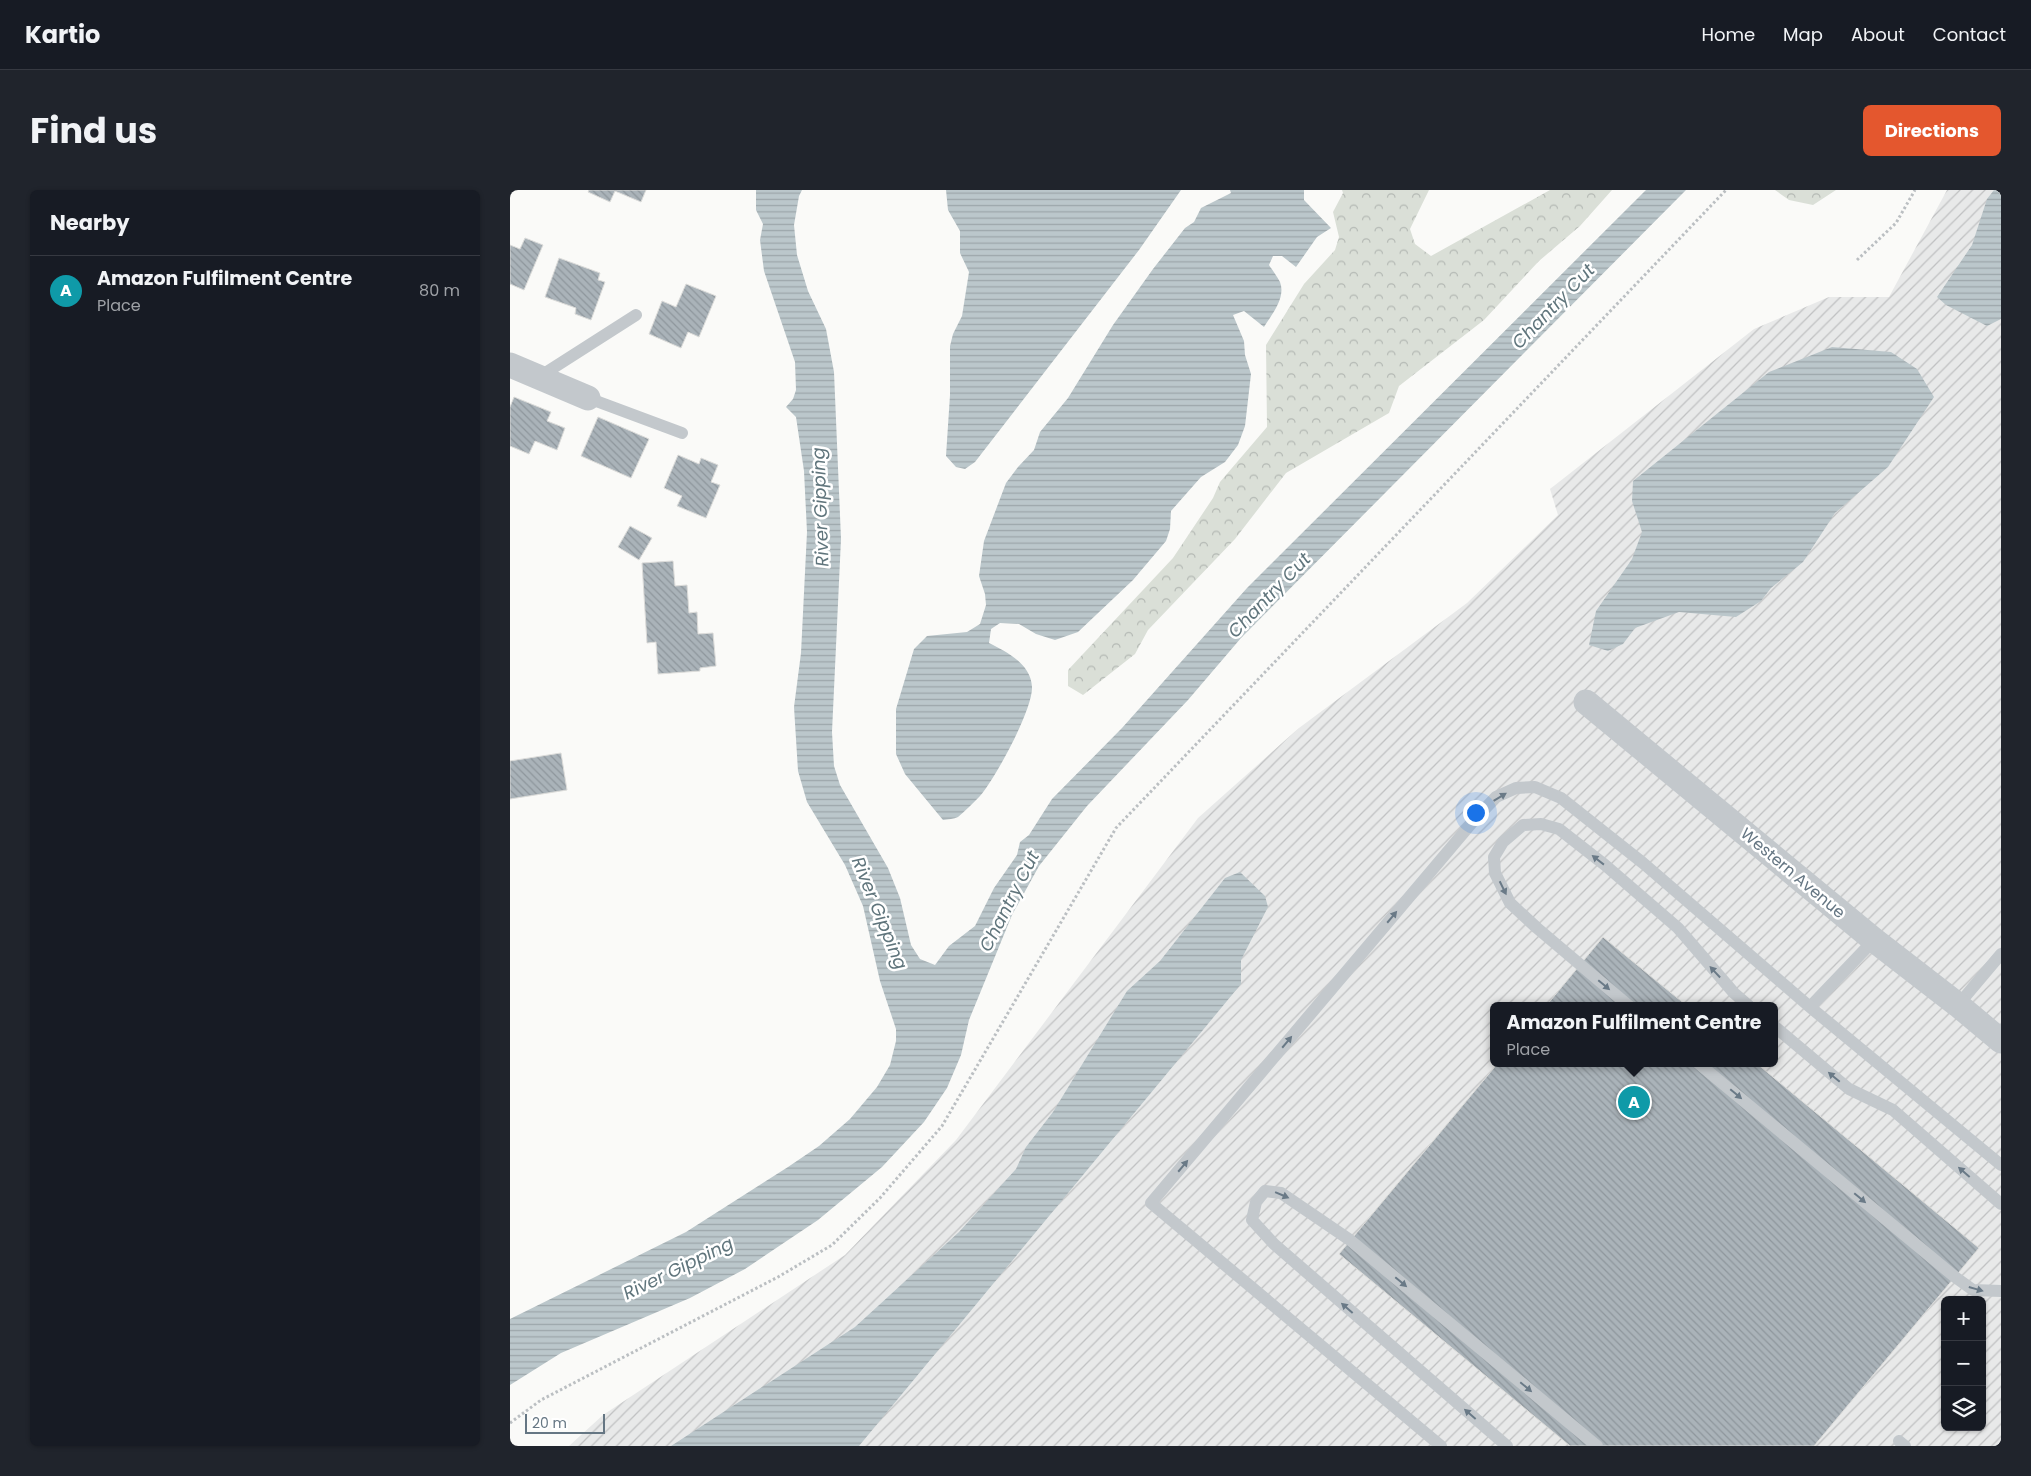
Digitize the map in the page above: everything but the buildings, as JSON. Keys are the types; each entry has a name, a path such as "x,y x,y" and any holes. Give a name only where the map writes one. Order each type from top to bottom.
{"street":[{"path":"510,365 588,398"},
{"name":"Western Avenue","path":"1586,702 1874,940 1958,1005 2001,1042"}],"lane":[{"path":"539,377 636,315"},
{"path":"588,398 682,434"},
{"path":"1441,1446 1151,1203 1476,818 1496,797 1516,788 1535,788 1561,798 1643,863 1810,1007 2001,1165"},
{"path":"1624,1002 1536,928 1510,903 1495,873 1494,857 1503,842 1523,825 1541,824 1559,829 1605,865 1678,928 1727,985 1746,1002"},
{"path":"1810,1007 1874,940"},
{"path":"1958,1005 2001,954"},
{"path":"1778,1029 1849,1089 1894,1110 2001,1204"},
{"path":"1703,1067 1955,1277 1973,1290 2001,1292"},
{"path":"1507,1446 1274,1244 1252,1220 1256,1202 1265,1191 1281,1193 1350,1240 1597,1446"}],"path":[{"path":"510,1423 541,1400 778,1277 832,1245 873,1204 942,1126 1116,828 1726,190"},
{"path":"1857,260 1896,223 1915,190"}],"shaded area":[{"path":"1947,190 2001,190 2001,1446 569,1446 603,1415 845,1255 956,1140 1198,818 1299,728 1467,603 1558,515 1550,489 1754,329 1829,297 1889,297"}],"green space":[{"path":"1342,190 1429,190 1410,229 1415,244 1431,256 1550,190 1612,190 1580,226 1539,261 1484,320 1399,386 1389,413 1286,473 1235,539 1148,630 1135,654 1083,695 1068,686 1068,670 1173,558 1213,498 1220,482 1267,427 1266,345 1304,284 1335,250 1339,237 1333,212 1343,193"},
{"path":"1775,190 1836,190 1813,205 1789,200"}],"water":[{"path":"756,190 802,190 799,196 794,225 797,255 808,291 826,329 834,372 841,539 832,732 834,766 840,785 888,868 900,898 911,945 920,959 935,965 949,946 975,926 994,888 1017,855 1020,842 1029,835 1052,799 1122,728 1247,588 1646,190 1686,190 1241,638 1188,700 1087,806 1039,866 1012,915 969,1020 961,1055 947,1088 924,1122 882,1167 818,1220 745,1269 690,1298 561,1353 510,1385 510,1319 686,1232 819,1146 850,1119 877,1087 890,1065 896,1041 896,1029 880,981 863,906 845,865 807,802 798,771 794,707 801,653 807,532 804,471 796,417 786,407 793,399 796,390 795,362 764,271 760,240 763,224 756,210"},
{"path":"946,190 1181,190 1139,250 975,462 965,469 956,467 946,456 950,395 950,346 953,334 962,316 969,272 960,253 960,231 948,210"},
{"path":"1230,190 1304,190 1304,200 1331,228 1317,237 1296,267 1282,256 1273,256 1269,265 1280,282 1281,294 1277,306 1264,327 1244,311 1233,315 1244,341 1245,355 1251,374 1245,426 1238,445 1225,462 1201,477 1171,511 1170,529 1166,541 1133,580 1078,632 1055,640 1036,634 1019,624 1000,623 991,629 989,643 1003,650 1023,665 1031,679 1031,697 1020,727 987,787 958,817 943,820 905,774 896,754 896,709 914,649 927,636 967,632 980,624 986,605 985,594 979,576 984,541 1006,483 1034,450 1040,432 1068,398 1113,325 1153,269 1185,228 1194,222 1201,208 1231,193"},
{"path":"1994,190 2001,190 2001,319 1987,326 1946,305 1937,297 1972,245 1987,199"},
{"path":"1832,347 1891,352 1917,369 1934,397 1888,467 1835,513 1803,562 1771,588 1761,601 1736,617 1679,612 1635,628 1623,644 1608,651 1589,645 1596,611 1632,559 1642,532 1632,501 1633,481 1769,372"},
{"path":"1240,872 1265,896 1268,907 1241,960 1241,984 859,1446 671,1446 855,1327 959,1232 1016,1169 1026,1147 1053,1112 1127,991 1160,961 1225,878"}],"place":[{"name":"Amazon Fulfilment Centre","path":"1634,1102"}],"water label":[{"name":"Chantry Cut","path":"1553,306"},
{"name":"River Gipping","path":"820,507"},
{"name":"Chantry Cut","path":"1269,595"},
{"name":"Chantry Cut","path":"1009,901"},
{"name":"River Gipping","path":"880,913"},
{"name":"River Gipping","path":"678,1268"}]}
